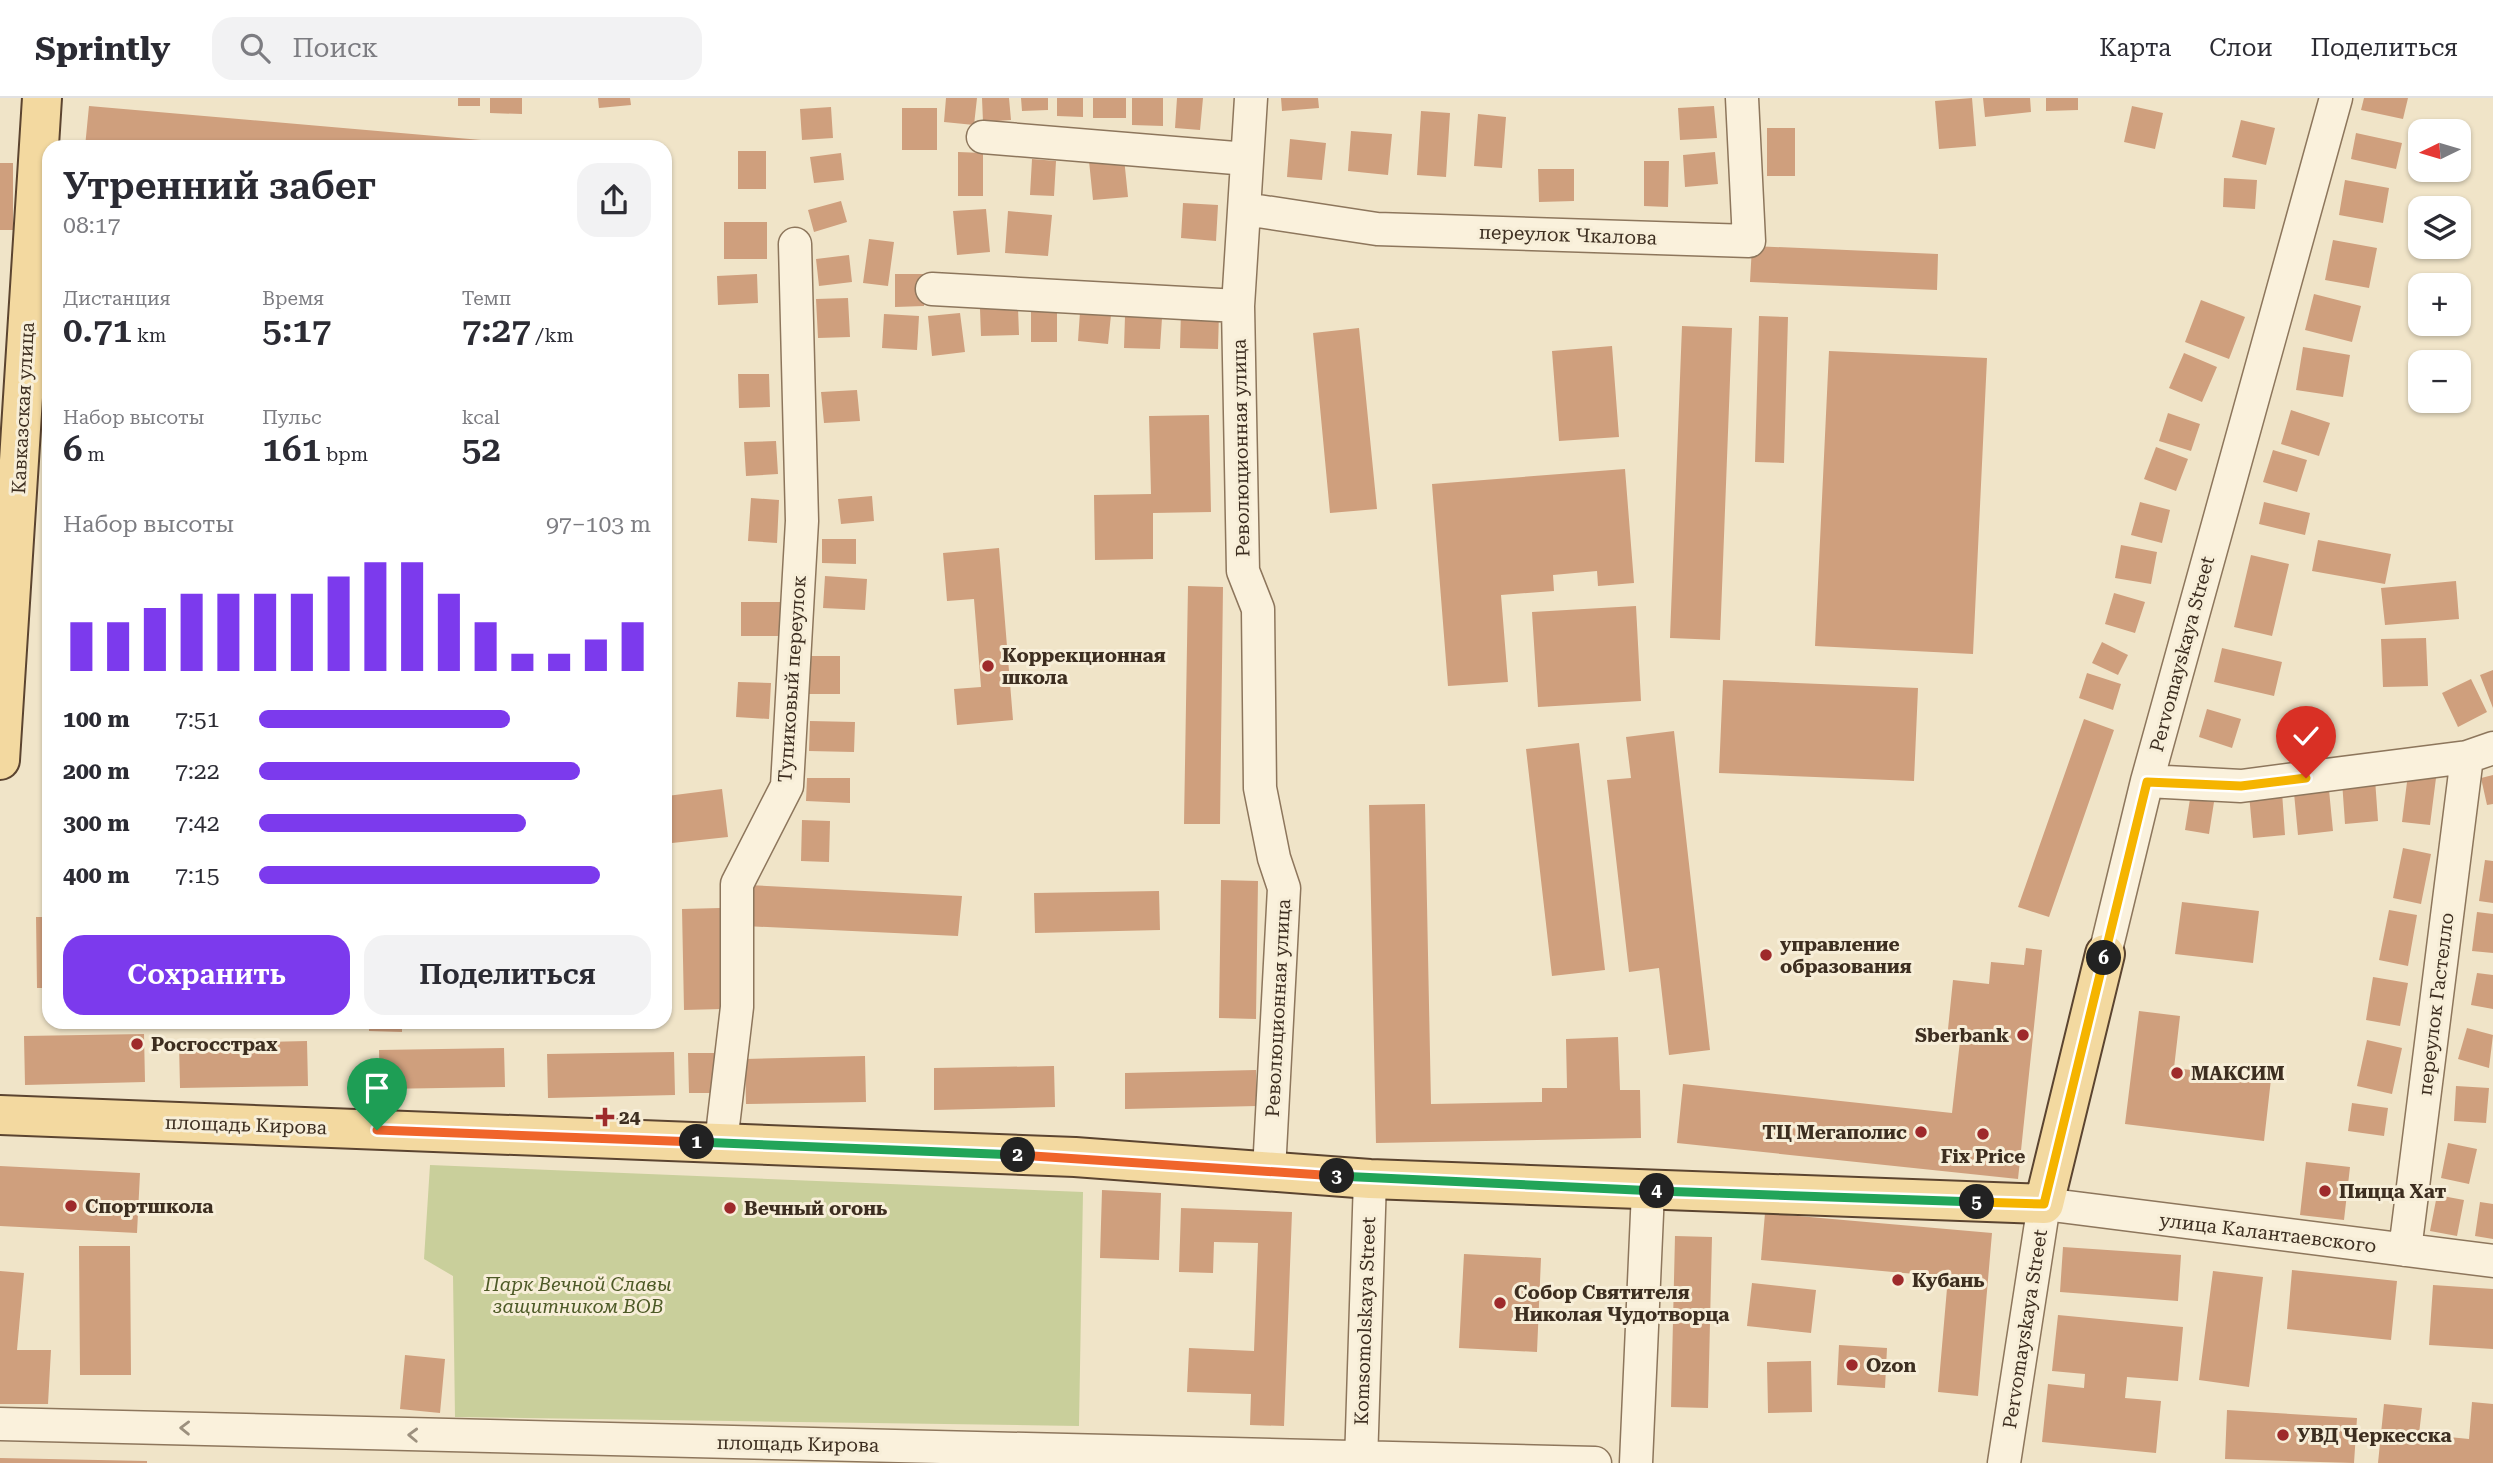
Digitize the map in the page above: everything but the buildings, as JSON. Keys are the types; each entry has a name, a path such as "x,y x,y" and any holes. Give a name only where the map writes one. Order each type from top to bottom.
{"main road":[{"name":"Кавказская улица","path":"0,761 9,502 42,98"},
{"name":"Pervomayskaya Street","path":"2044,1204 2105,954"},
{"name":"площадь Кирова","path":"0,1115 1075,1157 1370,1179 2044,1204"}],"street":[{"name":"Революционная улица","path":"1251,98 1238,306 1243,571 1258,609 1260,788 1274,858 1284,888 1269,1171"},
{"name":"переулок Чкалова","path":"1245,209 1377,229 1749,242 1742,98"},
{"name":"Pervomayskaya Street","path":"2105,954 2147,782 2336,98"},
{"path":"982,137 1247,159"},
{"name":"Тупиковый переулок","path":"721,1143 737,1007 737,884 787,786 802,521 795,244"},
{"path":"932,289 1238,306"},
{"path":"2147,782 2241,786 2480,753"},
{"name":"переулок Гастелло","path":"2404,1250 2480,753"},
{"name":"Komsomolskaya Street","path":"1361,1460 1370,1179"},
{"path":"1636,1463 1648,1191"},
{"name":"Pervomayskaya Street","path":"2004,1463 2044,1204"},
{"name":"улица Калантаевского","path":"2044,1204 2493,1261"},
{"name":"площадь Кирова","path":"0,1424 480,1450 1595,1463"}],"green space":[{"name":"Парк Вечной Славы защитником ВОВ","path":"430,1165 1083,1192 1079,1426 455,1417 453,1276 424,1259"}],"place":[{"name":"Коррекционная школа","path":"988,666"},
{"name":"управление образования","path":"1766,955"},
{"name":"Sberbank","path":"2023,1035"},
{"name":"Росгосстрах","path":"137,1044"},
{"name":"МАКСИМ","path":"2177,1073"},
{"name":"24","path":"605,1117"},
{"name":"ТЦ Мегаполис","path":"1921,1132"},
{"name":"Fix Price","path":"1983,1134"},
{"name":"Пицца Хат","path":"2325,1191"},
{"name":"Спортшкола","path":"71,1206"},
{"name":"Вечный огонь","path":"730,1208"},
{"name":"Кубань","path":"1898,1280"},
{"name":"Собор Святителя Николая Чудотворца","path":"1500,1303"},
{"name":"Ozon","path":"1852,1365"},
{"name":"УВД Черкесска","path":"2283,1435"}],"route":[{"path":"377,1130 1075,1157 1370,1179 2044,1204 2147,782 2241,786 2306,778"}]}
